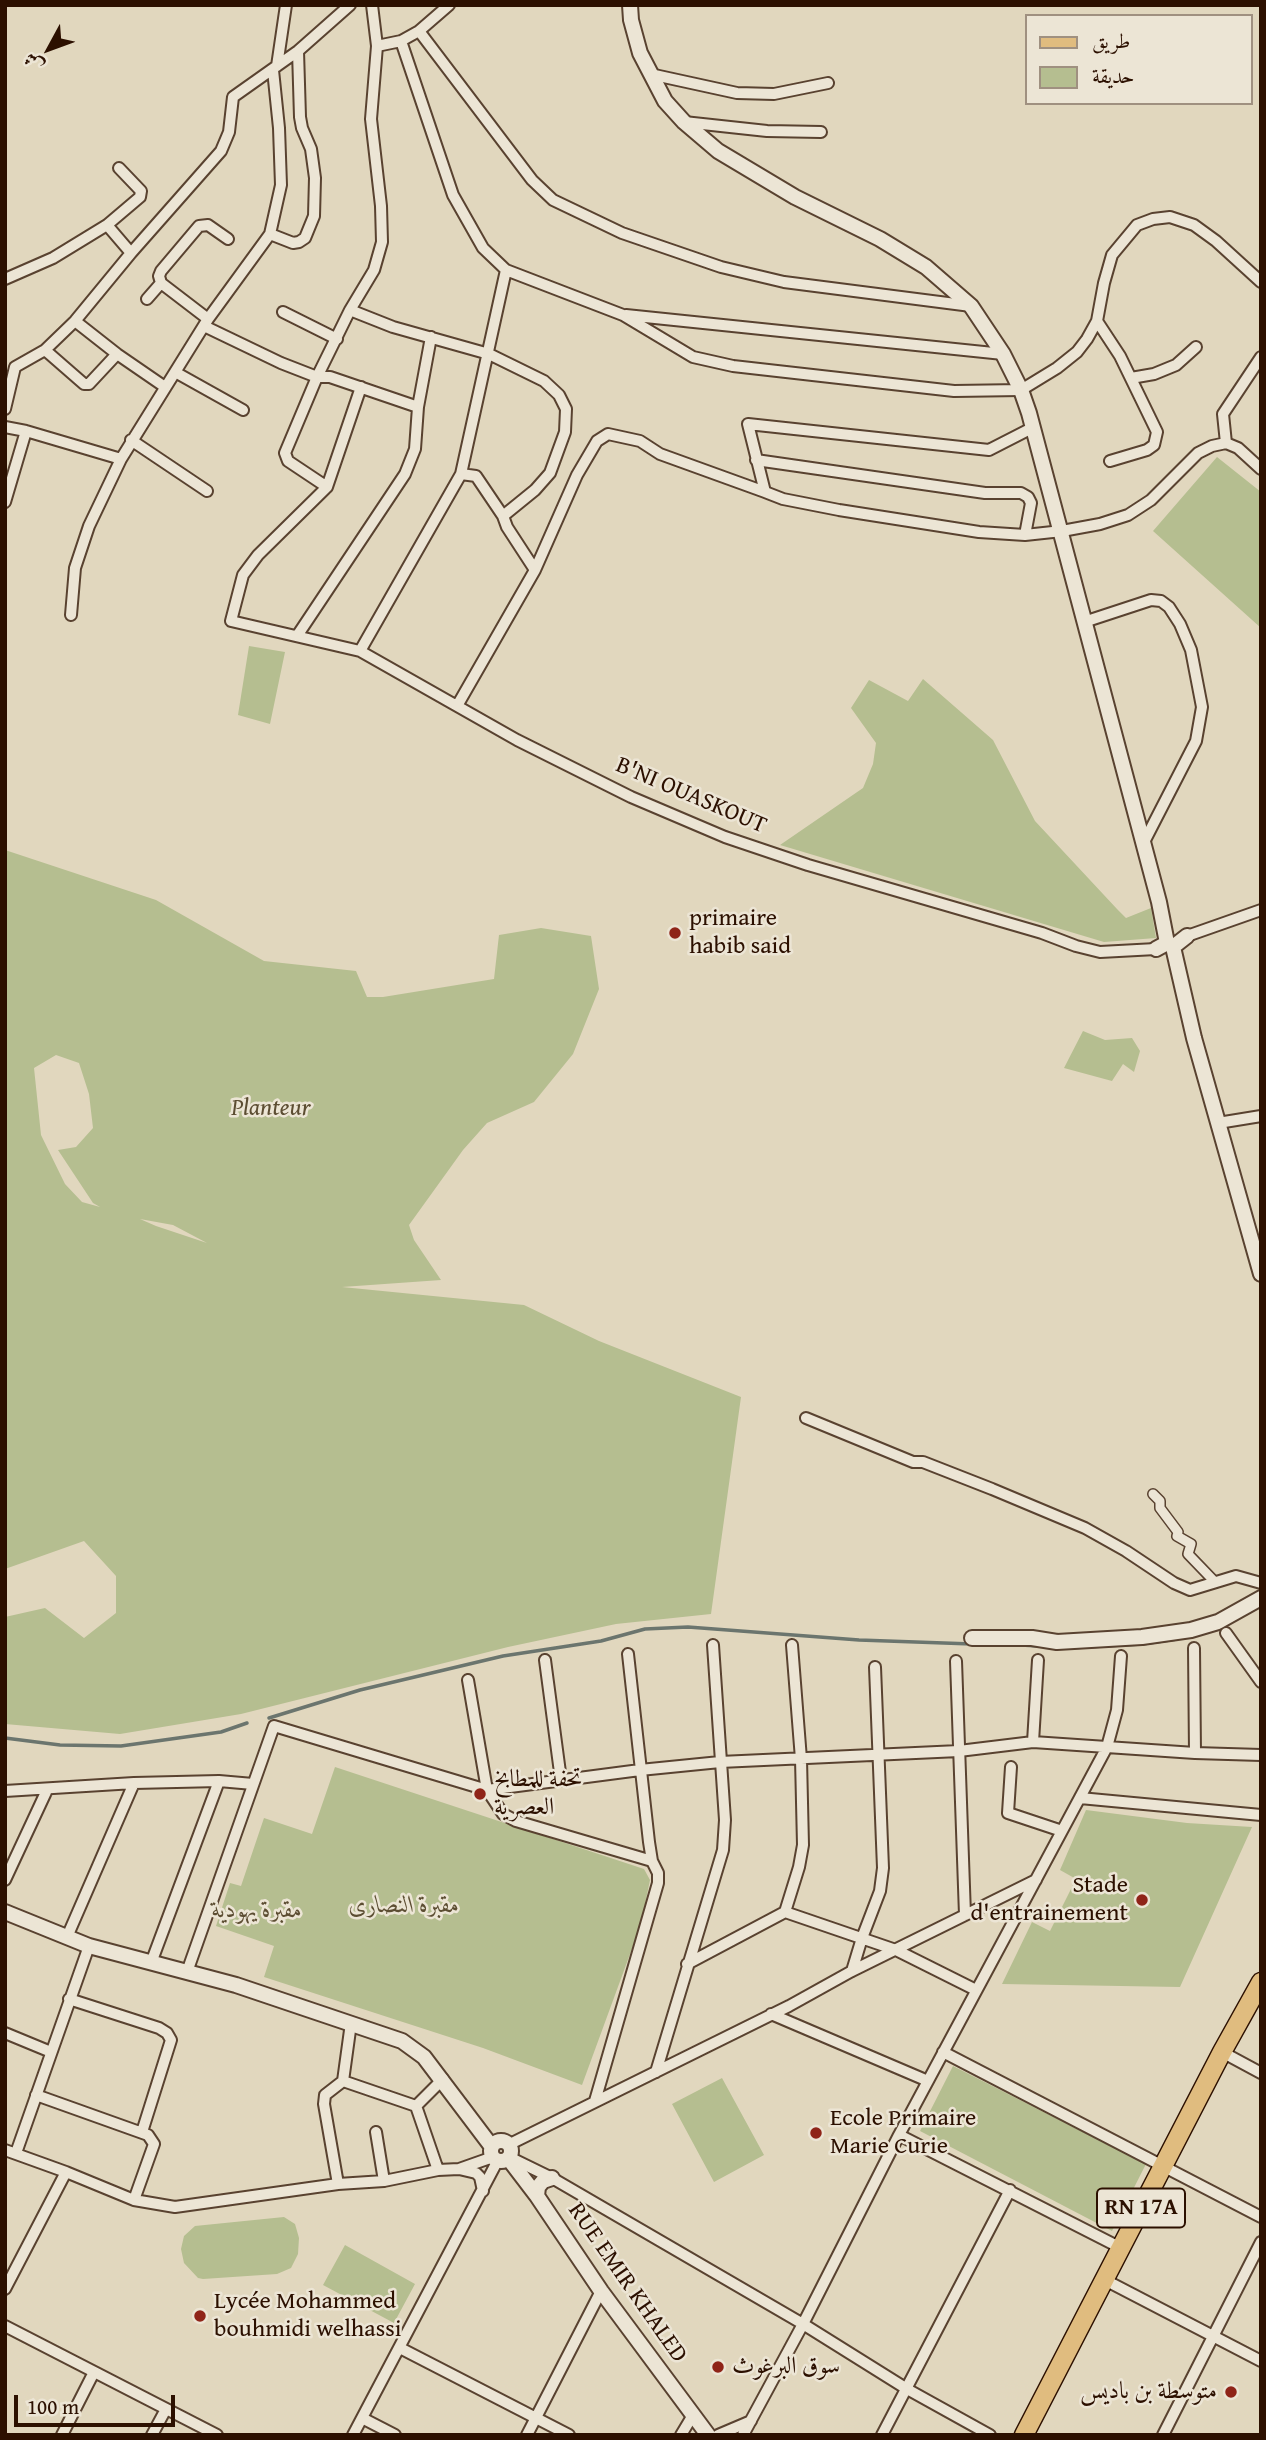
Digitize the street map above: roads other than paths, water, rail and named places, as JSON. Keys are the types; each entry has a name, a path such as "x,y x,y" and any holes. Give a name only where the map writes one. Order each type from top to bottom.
{"main road":[{"name":"RN 17A","path":"1024,2435 1222,2052 1261,1982"}],"street":[{"path":"71,615 75,568 89,526 121,459 206,323 270,234 281,184 275,68 286,5"},
{"path":"5,409 10,368 44,350 75,321 221,151 229,132 233,97 298,51 350,5"},
{"path":"361,387 327,487 288,461 285,453 317,377 350,310 374,270 382,242 381,206 371,119 377,46 372,5"},
{"path":"377,46 401,41 419,31 449,5"},
{"path":"630,5 634,33 650,74 665,102 684,122 718,151 795,197 880,239 926,267 971,306 1003,354 1021,390 1062,531 1161,912 1167,946 1180,974 1194,1038 1261,1274"},
{"path":"419,31 532,180 553,200 622,233 721,267 784,282 971,306"},
{"path":"401,41 453,195 482,248 506,270 623,315 693,357 733,366 954,391 1021,390 1077,352 1097,321 1112,255 1137,225 1153,219 1170,217 1194,225 1261,282"},
{"path":"270,234 293,243 299,242 305,238 314,216 315,178 311,149 300,117 298,51"},
{"path":"650,74 737,93 774,94 828,83"},
{"path":"684,122 767,131 821,132"},
{"path":"5,279 54,258 107,225 142,194 119,168"},
{"path":"107,225 131,253"},
{"path":"228,239 208,225 199,226 160,271 161,283 206,323 281,363 317,377 330,377 418,407"},
{"path":"360,651 461,474 506,270"},
{"path":"147,299 161,283"},
{"path":"350,310 393,327 489,354 544,381 559,395 566,409 565,432 550,473 535,490 503,516"},
{"path":"283,312 337,339"},
{"path":"623,315 1003,354"},
{"path":"75,321 117,355 165,387"},
{"path":"1097,321 1131,378 1157,432 1154,445 1147,450 1110,461"},
{"path":"297,636 405,474 415,449 418,407 432,337"},
{"path":"1131,378 1154,374 1176,365 1196,346"},
{"path":"44,350 84,384 89,384 117,355"},
{"path":"1226,443 1223,414 1261,357"},
{"path":"175,372 243,410"},
{"path":"765,492 748,424 989,450 1032,428"},
{"path":"5,427 121,459"},
{"path":"5,502 26,431"},
{"path":"457,706 535,570 577,475 597,441 608,434 640,441 660,454 783,499 893,520 1026,536 1100,524 1128,515 1151,500 1198,453 1212,446 1226,443 1238,448 1261,469"},
{"path":"131,440 207,491"},
{"path":"756,460 985,493 1021,492 1031,503 1026,536"},
{"path":"461,474 476,476 535,570"},
{"name":"B'NI OUASKOUT","path":"327,487 258,555 243,575 231,621 360,651 569,766 631,797 725,838 1100,952 1167,946"},
{"path":"1084,622 1151,600 1161,601 1169,607 1180,624 1191,650 1202,707 1196,741 1143,844"},
{"path":"1167,946 1187,936 1261,910"},
{"path":"1218,1123 1261,1116"},
{"path":"806,1418 1073,1523 1108,1540 1174,1583 1190,1590 1236,1576 1261,1583"},
{"path":"1153,1494 1178,1532 1177,1536 1191,1544 1188,1554 1214,1581"},
{"path":"972,1638 999,1637 1057,1642 1142,1637 1191,1630 1218,1622 1261,1598"},
{"path":"1226,1633 1261,1682"},
{"path":"656,2072 723,1850 725,1820 713,1645"},
{"path":"687,1964 785,1912 803,1845 802,1759 792,1645"},
{"path":"1194,1648 1195,1753"},
{"path":"595,2101 658,1883 658,1873 652,1861 640,1770 628,1654"},
{"path":"743,2435 803,2325 899,2134 1107,1747 1117,1710 1121,1656"},
{"path":"545,1660 561,1780"},
{"path":"1033,1742 1038,1660"},
{"path":"956,1661 965,1915"},
{"path":"852,1971 880,1891 883,1868 875,1667"},
{"path":"468,1680 487,1790 503,1814 652,1861"},
{"path":"187,1972 274,1726 487,1790 720,1762 959,1751 1033,1742 1261,1755"},
{"path":"1011,1768 1008,1813 1062,1831"},
{"path":"5,1791 134,1783 219,1781 253,1784"},
{"path":"151,1963 219,1781"},
{"path":"67,1937 134,1783"},
{"path":"5,1880 47,1790"},
{"path":"1080,1798 1261,1815"},
{"path":"89,1946 36,2095 11,2151 134,2200 175,2207 459,2169 501,2154 595,2101 1036,1880"},
{"name":"RUE EMIR KHALED","path":"5,1912 89,1946 236,1985 351,2023 402,2041 424,2057 537,2196 601,2291 708,2435"},
{"path":"785,1912 896,1950 976,1990"},
{"path":"69,1999 159,2028 167,2033 171,2040 142,2132"},
{"path":"771,2014 928,2081"},
{"path":"338,2185 324,2104 325,2095 343,2081 351,2023"},
{"path":"5,2033 51,2052"},
{"path":"943,2052 1261,2217"},
{"path":"1222,2052 1261,2073"},
{"path":"416,2106 443,2079"},
{"path":"343,2081 416,2106"},
{"path":"36,2095 148,2135 154,2144 134,2200"},
{"path":"416,2106 438,2170"},
{"path":"376,2132 384,2181"},
{"path":"899,2134 1121,2248"},
{"path":"501,2154 552,2178 907,2389 990,2435"},
{"path":"354,2435 501,2154"},
{"path":"459,2169 480,2177 483,2192"},
{"path":"5,2289 66,2172"},
{"path":"537,2196 538,2186 552,2178"},
{"path":"882,2435 1010,2190"},
{"path":"1163,2435 1261,2242"},
{"path":"1105,2280 1261,2361"},
{"path":"527,2435 601,2291"},
{"path":"5,2326 217,2435"},
{"path":"400,2348 569,2435"},
{"path":"62,2435 94,2372"},
{"path":"152,2435 166,2409"},
{"path":"681,2435 693,2414"},
{"path":"362,2418 395,2435"},
{"path":"718,2435 751,2421"}],"waterway":[{"path":"269,1718 360,1690 503,1656 601,1641 645,1629 688,1627 859,1640 972,1644"},
{"path":"1067,1648 1142,1644 1177,1639"},
{"path":"1021,1645 1038,1646"},
{"path":"5,1738 60,1745 121,1746 221,1732 247,1723"}],"place":[{"name":"primaire habib said","path":"675,933"},
{"name":"تحفة للمطابخ العصرية","path":"480,1794"},
{"name":"Stade d'entrainement","path":"1142,1900"},
{"name":"Ecole Primaire Marie Curie","path":"816,2133"},
{"name":"Lycée Mohammed bouhmidi welhassi","path":"200,2316"},
{"name":"سوق البرغوث","path":"718,2367"},
{"name":"متوسطة بن باديس","path":"1231,2392"}],"park label":[{"name":"Planteur","path":"271,1109"},
{"name":"مقبرة النصارى","path":"404,1906"},
{"name":"مقبرة يهودية","path":"257,1911"}]}
